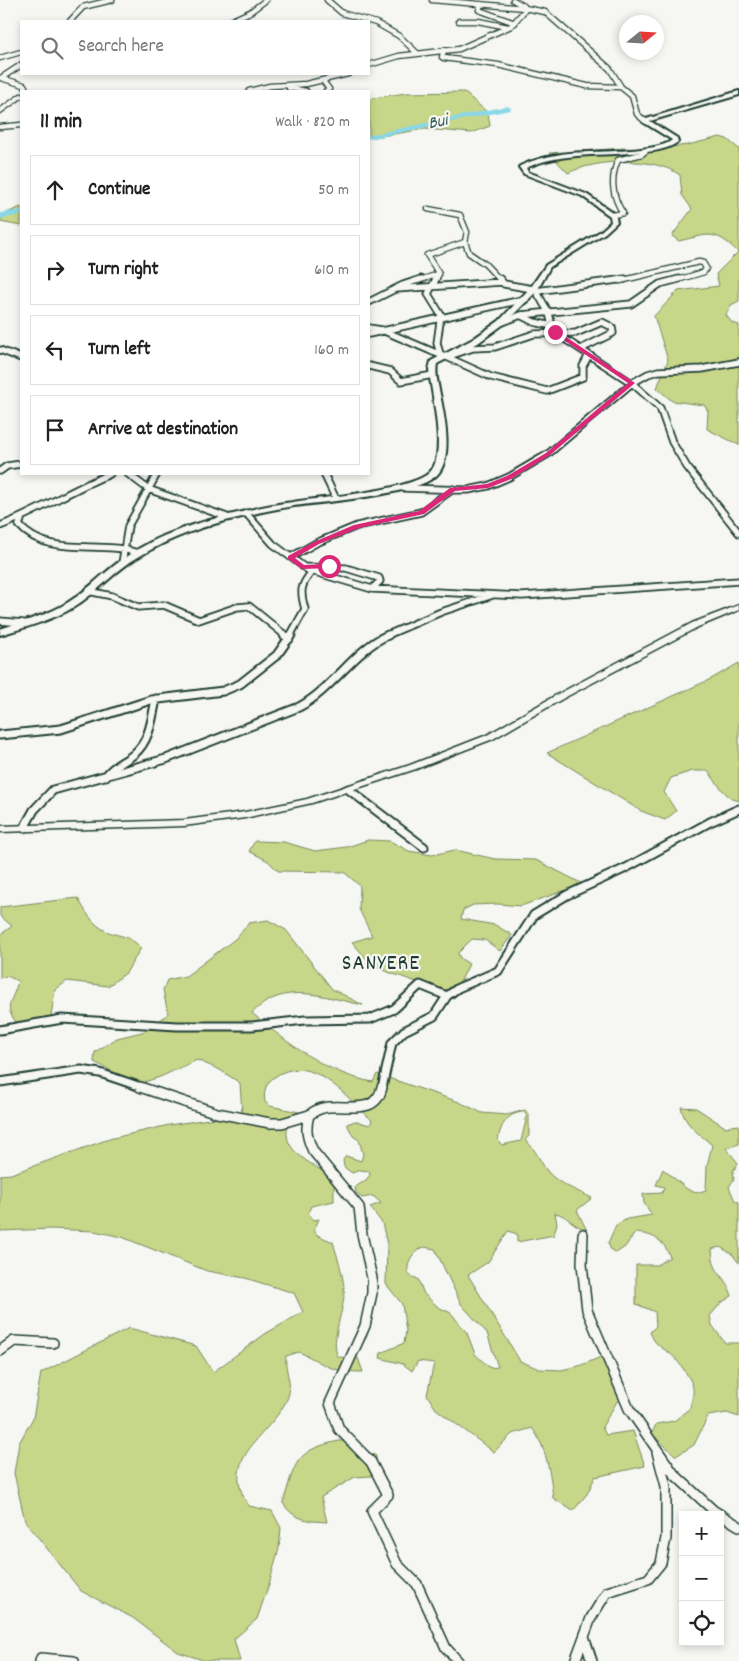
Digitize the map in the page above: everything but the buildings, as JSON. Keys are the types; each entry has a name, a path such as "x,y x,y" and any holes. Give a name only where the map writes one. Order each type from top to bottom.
{"main road":[{"path":"645,121 739,93"},
{"path":"0,632 60,610 137,553 227,517 335,497 395,489 418,483 431,476 438,462 443,432 434,389 432,368 434,363 485,336 535,290 541,273 548,266 603,232 614,222 614,215 584,195 526,173 522,168 557,158 647,150 670,146 676,142 676,139 645,121"}],"street":[{"path":"71,20 83,7 112,0"},
{"path":"232,20 250,12 266,0"},
{"path":"327,0 342,13 366,20"},
{"path":"432,0 525,8 548,14 610,69 621,86 630,94 637,114 645,121"},
{"path":"513,0 525,8"},
{"path":"482,4 479,10 515,23"},
{"path":"370,66 393,57 459,49 515,23 525,8"},
{"path":"370,21 399,36 417,53"},
{"path":"459,21 478,21 508,27"},
{"path":"444,50 442,57 444,58 498,65 587,86 621,86"},
{"path":"0,58 20,52"},
{"path":"20,66 1,78 24,85 26,90"},
{"path":"252,90 323,81 344,75"},
{"path":"323,81 329,89 328,90"},
{"path":"259,88 283,87 300,90"},
{"path":"0,111 20,97"},
{"path":"0,127 20,125"},
{"path":"614,215 623,213 613,194 615,165 618,160 642,154 647,150"},
{"path":"428,209 460,215 467,232 465,242 469,253 485,264 507,285 535,290 618,281 699,262 705,266 704,272 660,284 631,304 521,315 497,325"},
{"path":"439,274 427,255 465,242"},
{"path":"439,274 428,294 441,317 439,320 440,331 437,343 440,354 448,357 470,348 495,347 526,335 555,332 576,333 602,322 612,327 613,333 582,349"},
{"path":"370,302 396,289 439,274"},
{"path":"396,289 434,285 473,286 502,282"},
{"path":"535,290 549,313 555,332 632,383 660,408 672,442 687,467 739,533"},
{"path":"370,334 441,317 476,312 526,298"},
{"path":"509,303 521,315 534,322 552,326"},
{"path":"370,328 382,330 491,377 547,390 583,377 583,366 589,355"},
{"path":"0,350 20,358"},
{"path":"395,489 409,487 453,490 481,487 509,478 548,454 632,383 658,371 702,369 739,362"},
{"path":"370,366 390,371 401,381 433,374"},
{"path":"0,471 7,466 20,464"},
{"path":"0,526 21,520 76,488 108,475"},
{"path":"129,475 148,489 227,517"},
{"path":"122,563 122,549 132,513 157,475"},
{"path":"324,475 335,497"},
{"path":"290,557 316,543 357,526 421,512 453,490"},
{"path":"246,513 273,544 302,567 312,572 372,589 493,595 546,594 739,581"},
{"path":"21,520 19,525 25,532 51,543 78,548 122,549 137,553"},
{"path":"302,567 346,568 379,578 380,581 372,589"},
{"path":"0,735 61,729 156,699 194,696 232,688 268,664 289,638 304,614 305,606 301,588 302,583 312,572"},
{"path":"88,590 112,596 138,606 164,605 199,620 236,607 249,606 289,638"},
{"path":"24,828 34,810 53,790 191,750 299,707 314,699 374,641 441,612 493,595"},
{"path":"2,830 208,821 309,801 413,767 490,737 561,696 686,630 739,607"},
{"path":"0,621 24,623"},
{"path":"106,776 111,769 135,753 144,743 149,732 156,699"},
{"path":"348,789 424,847"},
{"path":"0,1082 81,1070 100,1073 203,1109 270,1123 282,1123 309,1115 321,1108 337,1106 366,1107 374,1103 380,1093 392,1043 404,1031 434,1016 447,996 458,988 498,971 534,915 542,908 562,896 625,869 680,838 739,809"},
{"path":"0,1030 62,1019 177,1026 252,1026 305,1020 325,1022 341,1018 363,1020 390,1011 420,985 447,996"},
{"path":"309,1115 306,1131 317,1160 341,1184 359,1207 358,1221 372,1278 373,1297 350,1367 330,1403 339,1428 371,1462 388,1495 372,1512 380,1532 397,1564 416,1584 446,1648 458,1661"},
{"path":"583,1234 582,1264 587,1310 629,1409 674,1474 713,1510 739,1526"},
{"path":"0,1351 14,1341 53,1343"},
{"path":"575,1661 592,1618 606,1592 648,1579 661,1563 666,1538 666,1486 655,1446"},
{"path":"584,1637 592,1661"},
{"path":"40,1661 41,1658 49,1657 74,1661"}],"green space":[{"path":"464,92 488,113 490,126 471,133 425,129 370,138 370,100 406,93"},
{"path":"720,137 727,139 739,149 739,301 731,305 726,315 732,323 739,325 739,445 707,429 708,411 704,405 672,401 657,388 668,360 654,316 678,291 719,286 716,274 738,252 723,240 711,235 679,241 672,236 692,209 682,195 680,175 669,169 640,162 609,162 580,168 568,173 549,153 625,148 649,150 688,145"},
{"path":"20,207 20,226 0,222 4,214"},
{"path":"739,663 739,801 725,793 708,771 692,771 671,778 664,792 676,811 665,820 641,811 547,753 711,679"},
{"path":"368,840 390,841 409,851 432,855 455,850 495,859 536,860 583,884 521,906 498,904 473,905 463,910 461,919 495,925 512,935 500,951 485,940 472,939 458,953 460,958 469,964 454,995 388,972 370,963 352,942 372,936 359,909 360,886 344,872 278,871 268,861 249,851 255,841 284,842 315,851 347,847"},
{"path":"78,898 86,912 97,925 106,931 129,938 141,948 126,973 108,986 67,981 55,990 51,1016 33,1026 21,1027 11,1014 10,1009 18,981 7,976 0,978 0,935 12,926 0,916 0,907"},
{"path":"268,920 286,930 332,989 363,1005 319,995 291,994 265,1003 252,1013 265,1024 308,1056 324,1065 356,1078 373,1082 377,1074 459,1102 482,1113 507,1115 525,1110 529,1115 529,1136 525,1140 532,1147 548,1172 563,1184 592,1198 577,1210 586,1229 555,1213 557,1223 554,1235 517,1242 517,1234 508,1231 488,1262 468,1275 520,1361 539,1369 561,1370 579,1366 611,1353 622,1393 602,1427 606,1435 633,1431 645,1466 595,1477 587,1494 573,1511 553,1498 544,1452 532,1428 512,1434 494,1452 436,1409 427,1395 434,1363 418,1361 412,1371 403,1364 380,1358 381,1353 404,1343 406,1331 402,1304 386,1284 387,1244 382,1223 370,1207 381,1203 373,1196 362,1198 356,1193 355,1187 365,1181 370,1175 369,1171 360,1170 352,1173 344,1167 343,1160 346,1156 361,1161 363,1154 359,1140 353,1136 347,1124 355,1121 370,1125 372,1120 329,1081 316,1074 304,1070 290,1070 276,1076 266,1087 264,1094 265,1102 270,1106 299,1112 298,1121 289,1123 287,1133 289,1142 302,1157 336,1181 334,1201 311,1206 308,1213 314,1220 319,1219 314,1230 317,1235 333,1242 340,1265 344,1296 335,1342 338,1357 358,1358 363,1372 335,1369 299,1352 286,1356 290,1387 288,1397 271,1424 250,1448 243,1460 239,1474 241,1489 249,1506 272,1511 281,1528 279,1548 257,1619 234,1639 240,1661 206,1661 178,1652 133,1618 81,1591 25,1521 14,1473 19,1443 33,1418 41,1373 129,1328 196,1346 213,1372 265,1334 303,1312 294,1293 245,1278 207,1271 122,1237 94,1231 51,1229 0,1231 0,1175 11,1174 109,1139 169,1125 242,1114 240,1083 220,1070 197,1060 160,1077 138,1084 94,1062 95,1052 117,1038 146,1031 168,1014 163,990 167,980 186,976 235,939 249,923","holes":["523,1112 527,1116 521,1141 502,1145 498,1141 505,1121 513,1115","424,1247 435,1249 461,1304 487,1333 498,1367 490,1368 475,1354 467,1333 451,1313 438,1307 424,1294 418,1279 409,1275 408,1266 413,1254"]},
{"path":"681,1107 696,1108 725,1127 739,1125 739,1144 726,1148 738,1163 733,1171 734,1179 729,1187 735,1201 739,1202 739,1263 732,1254 720,1247 712,1249 717,1270 732,1296 721,1303 710,1316 712,1325 725,1343 739,1343 739,1417 727,1413 708,1416 694,1445 676,1456 652,1434 656,1424 674,1421 690,1408 693,1395 692,1384 679,1363 653,1339 650,1332 656,1326 655,1312 636,1304 636,1265 657,1265 670,1257 661,1242 647,1235 635,1233 625,1247 616,1253 611,1250 608,1243 616,1225 627,1219 652,1215 644,1203 643,1194 662,1193 664,1187 656,1185 663,1169 687,1189 696,1193 706,1190 707,1166 712,1145 689,1124"},
{"path":"339,1441 349,1441 376,1456 377,1467 371,1476 355,1477 321,1497 327,1522 308,1520 292,1513 283,1503 290,1478 299,1461 313,1449"}],"waterway":[{"name":"Bui","path":"370,137 507,108"},
{"name":"Bui","path":"0,216 20,213"}],"district":[{"name":"SANYERE","path":"381,964"}],"route":[{"path":"329,566 302,567 290,557 316,543 357,526 426,510 453,490 468,490 488,486 509,478 548,454 632,383 555,332"}]}
